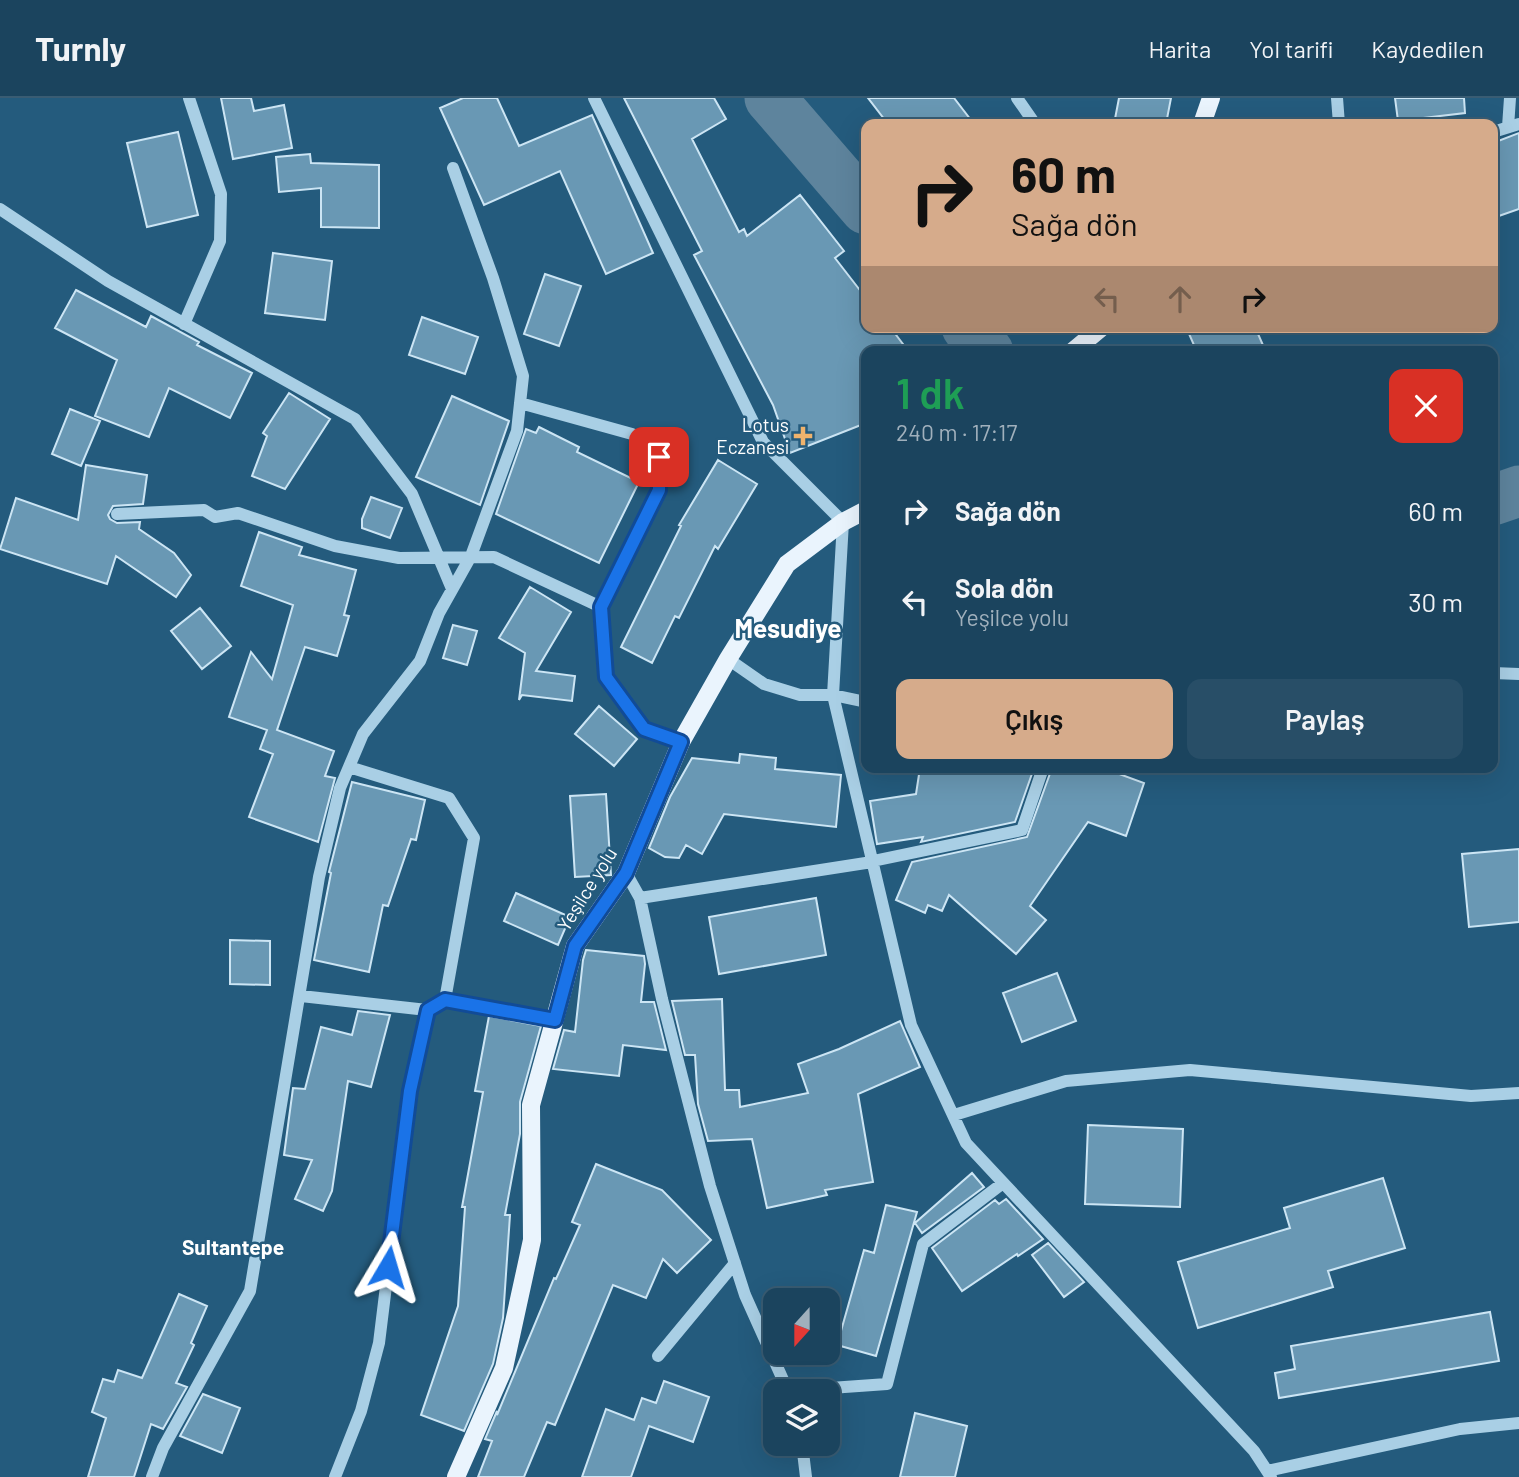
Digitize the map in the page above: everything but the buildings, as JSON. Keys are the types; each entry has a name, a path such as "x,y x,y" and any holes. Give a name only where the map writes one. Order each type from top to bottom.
{"main road":[{"path":"1204,119 1211,98"},
{"path":"1079,346 1095,333"},
{"name":"Yeşilce yolu","path":"456,1477 503,1368 532,1240 531,1105 575,946 626,873 681,742 787,564 843,522 861,513"}],"street":[{"path":"184,324 220,241 221,194 188,98"},
{"path":"594,98 763,442 843,522 834,695 911,1025 966,1143 1254,1451 1269,1474 1460,1429 1519,1423"},
{"path":"1017,98 1032,119"},
{"path":"1337,98 1339,119"},
{"path":"1510,98 1514,126"},
{"path":"152,1477 163,1448 250,1291 319,877 340,788 363,734 420,661 439,612 471,556 517,431 523,376 493,278 453,168"},
{"path":"0,209 108,281 355,419 412,494 452,589"},
{"path":"520,403 632,434 659,457 659,490 601,607 606,677 644,729 681,742"},
{"path":"117,514 204,510 215,517 238,513 335,547 399,558 494,557 601,607"},
{"path":"728,659 764,684 800,695 834,695 861,701"},
{"path":"1498,673 1519,674"},
{"path":"349,767 449,797 474,838 445,1000"},
{"path":"640,898 873,862 1022,830 1041,773"},
{"path":"626,873 640,898 662,999 707,1172 735,1263 783,1379"},
{"path":"301,996 428,1010 445,1000 555,1020"},
{"path":"335,1477 361,1411 379,1343 410,1091 428,1010"},
{"path":"954,1115 1066,1081 1190,1070 1471,1096 1519,1093"},
{"path":"840,1387 887,1384 923,1244 1003,1182"},
{"path":"658,1356 735,1263"},
{"path":"804,1456 806,1477"}],"waterway":[{"path":"770,98 861,203"},
{"path":"972,333 983,346"},
{"path":"1498,498 1519,491"}],"place":[{"name":"Lotus Eczanesi","path":"803,436"}],"district":[{"name":"Mesudiye","path":"788,629"},
{"name":"Sultantepe","path":"233,1248"}],"route":[{"path":"388,1267 410,1091 428,1010 445,1000 555,1020 575,946 626,873 681,742 644,729 606,677 601,607 659,490 659,457"}]}
